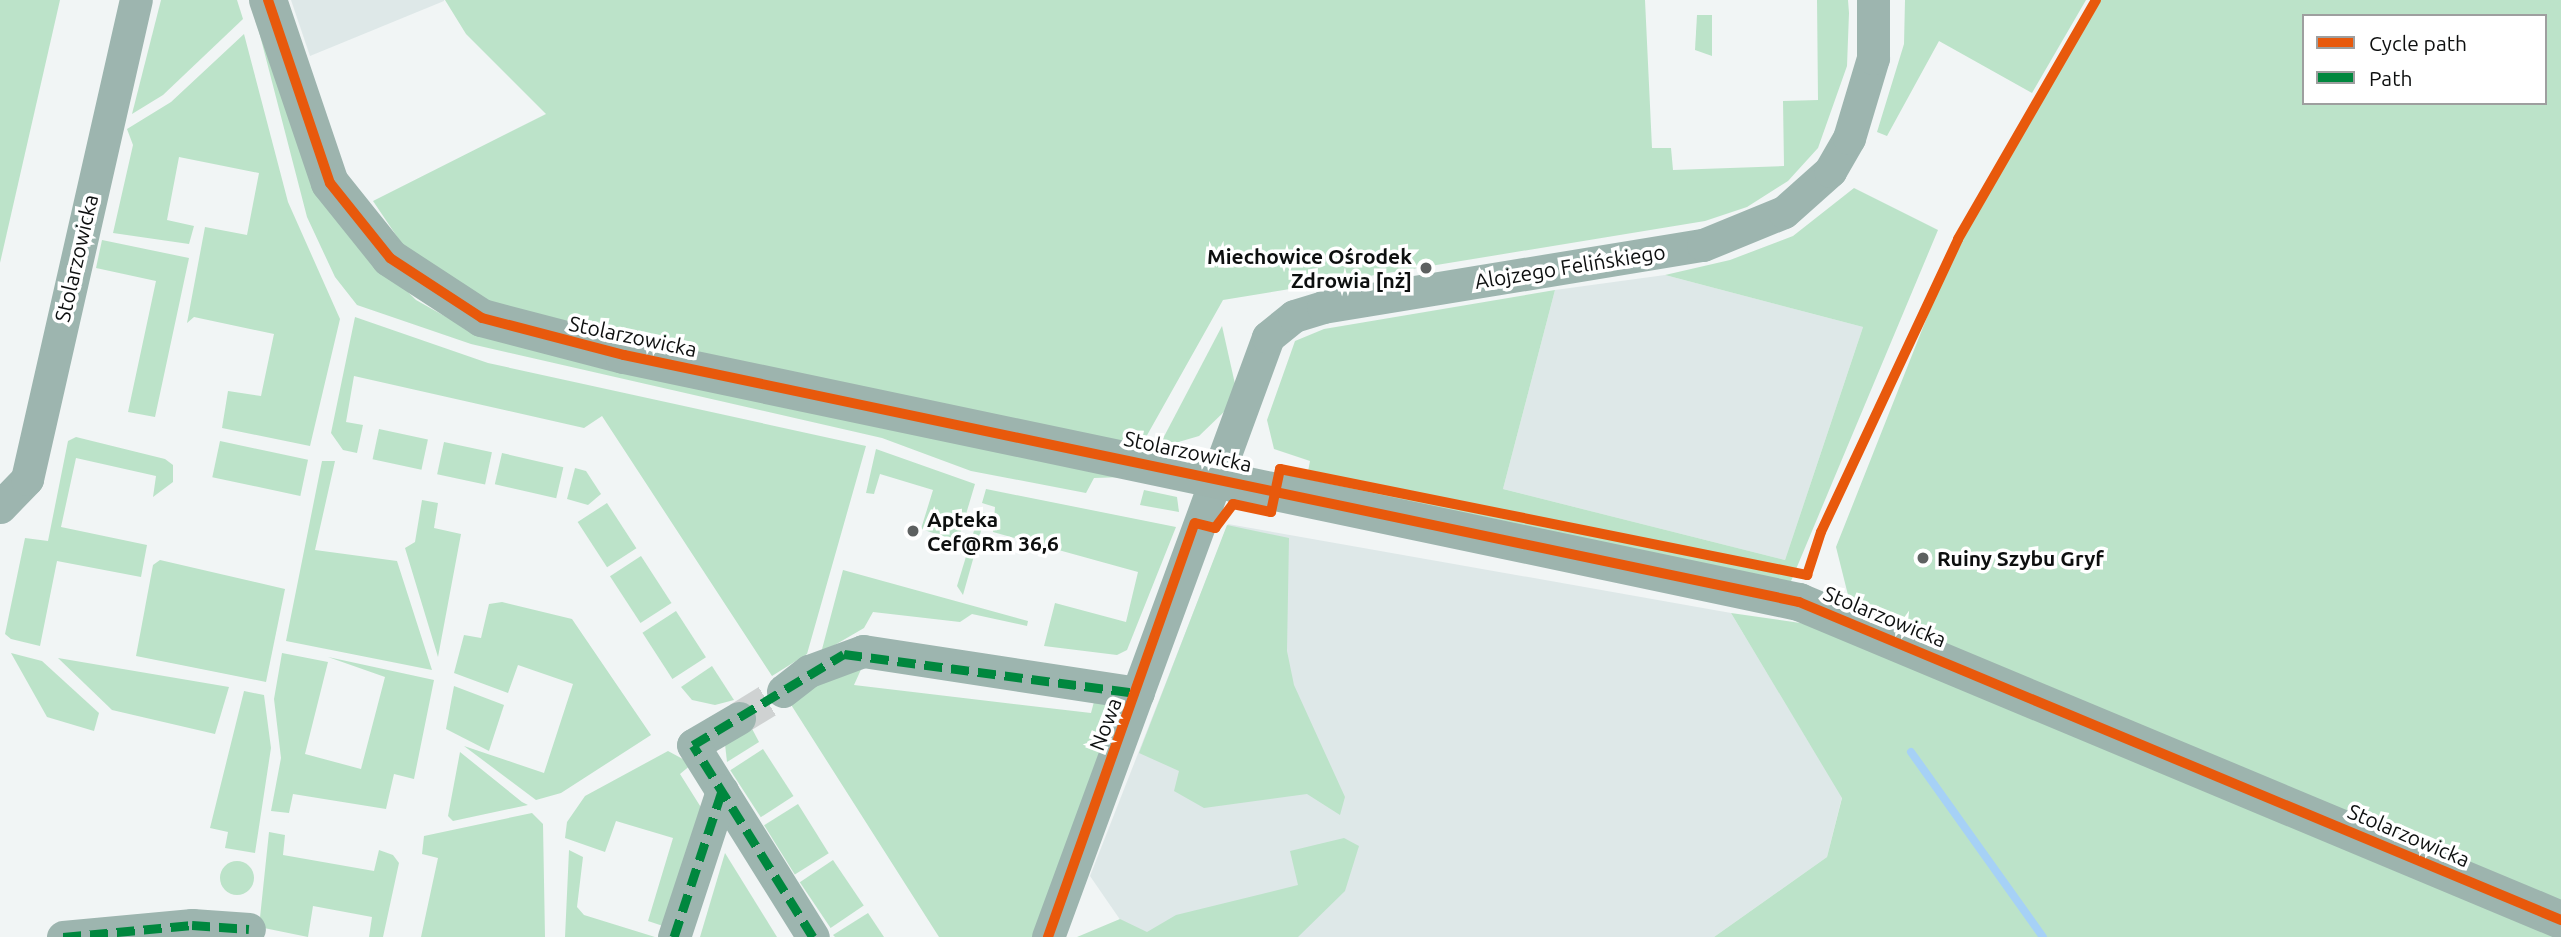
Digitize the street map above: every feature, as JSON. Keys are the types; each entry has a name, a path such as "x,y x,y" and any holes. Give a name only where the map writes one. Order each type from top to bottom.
{"street":[{"name":"Stolarzowicka","path":"0,507 27,478 136,0"},
{"name":"Stolarzowicka","path":"268,0 330,183 390,258 482,318 624,355 1214,476 1800,602 2561,920"},
{"name":"Alojzego Felińskiego","path":"1214,476 1253,365 1268,337 1294,316 1703,245 1784,212 1830,171 1849,138 1873,58 1874,0"},
{"name":"Nowa","path":"1048,937 1214,476"},
{"path":"783,691 809,671 863,651 1138,693"},
{"path":"739,718 693,745 813,937"},
{"path":"674,937 722,791"},
{"path":"63,937 192,925 249,929"}],"shaded area":[{"path":"291,0 444,0 444,1 310,56"},
{"path":"1665,275 1863,327 1785,560 1503,489 1555,290"},
{"path":"1228,524 1731,613 1842,797 1827,857 1714,937 1132,937 1090,876"}],"green space":[{"path":"0,0 60,0 0,263"},
{"path":"161,0 237,0 243,19 163,95 132,114"},
{"path":"445,0 1645,0 1652,148 1671,148 1673,170 1784,166 1783,101 1818,100 1817,0 1848,0 1849,13 1847,66 1818,148 1788,181 1747,207 1705,221 1223,300 1141,446 519,314 470,292 402,244 373,201 546,114 466,34"},
{"path":"1905,0 2086,0 2032,93 1939,41 1887,136 1877,132 1904,44"},
{"path":"2096,0 2561,0 2561,937 1714,937 1827,857 1842,798 1731,613 1814,625 1851,607 1836,547 1958,239"},
{"path":"1697,15 1712,15 1712,56 1695,50"},
{"path":"256,20 344,230 416,300 473,332 1125,477 1094,478 1086,493 971,471 882,438 471,344 357,305 335,277 307,217"},
{"path":"244,34 288,202 340,319 310,446 222,428 228,391 261,396 274,334 194,317 187,323 205,227 247,235 259,173 179,157 167,220 194,226 189,244 113,233 133,145 127,129 171,102"},
{"path":"1854,188 1938,230 1789,586 1306,482 1310,461 1274,449 1267,420 1295,341 1324,329 1555,290 1503,489 1785,560 1863,327 1665,275 1730,260 1793,236"},
{"path":"102,240 189,258 155,417 128,412 156,281 96,268"},
{"path":"355,317 488,363 866,446 807,654 772,676 602,416 584,428 354,376 346,422 363,425 357,453 343,450 331,433"},
{"path":"1222,326 1235,384 1228,408 1199,436 1158,448"},
{"path":"379,429 428,439 421,470 373,459"},
{"path":"76,437 165,459 173,465 173,482 153,497 156,476 76,458 61,527 147,545 141,577 57,561 40,646 11,639 5,634 25,538 48,541 68,441"},
{"path":"220,441 308,460 300,496 212,477"},
{"path":"444,442 492,452 485,484 437,474"},
{"path":"876,449 975,484 958,541 921,529 933,490 880,474 874,494 866,493"},
{"path":"502,453 563,467 556,498 495,484"},
{"path":"322,461 335,461 315,550 397,561 432,670 286,641"},
{"path":"575,468 586,471 601,494 588,505 567,499"},
{"path":"986,489 1176,527 1127,650 1117,655 1044,646 1055,603 1126,622 1138,572 993,532 995,507 982,503"},
{"path":"1144,490 1177,497 1179,512 1140,505"},
{"path":"422,500 438,503 434,528 461,534 438,657 405,548 415,542"},
{"path":"607,503 636,548 607,567 578,522"},
{"path":"980,511 986,513 963,595 957,586"},
{"path":"1227,525 1289,538 1287,651 1294,685 1345,797 1340,815 1307,794 1204,808 1174,791 1179,771 1139,753"},
{"path":"641,556 671,603 640,623 610,576"},
{"path":"160,560 285,589 266,682 136,656 153,565"},
{"path":"843,570 1028,621 1027,626 972,614 960,622 873,612 864,628 821,653"},
{"path":"502,602 572,619 651,735 561,793 536,800 464,746 544,773 573,684 518,665 508,693 454,673 464,635 481,638 489,604"},
{"path":"676,611 706,657 672,679 642,633"},
{"path":"11,653 42,661 99,713 94,731 47,717"},
{"path":"282,653 328,662 305,754 361,769 385,677 328,657 434,680 414,779 394,774 386,809 293,794 289,813 271,811 281,758 274,699"},
{"path":"58,658 229,687 215,734 112,710"},
{"path":"863,665 854,685 1091,713 1096,694 1106,700 1112,714 1104,740 1033,937 939,937 788,700 827,672"},
{"path":"712,666 734,700 715,705 692,700 681,687"},
{"path":"454,686 504,705 489,751 446,729"},
{"path":"244,691 264,695 271,748 255,853 225,848 228,832 210,828"},
{"path":"749,723 759,742 727,762 725,744"},
{"path":"763,749 793,796 761,817 730,770"},
{"path":"668,751 692,764 680,774 702,809 666,927 648,921 673,838 616,821 605,852 565,838 567,822 585,796"},
{"path":"460,752 528,805 453,821 448,816"},
{"path":"798,804 829,853 795,874 764,825"},
{"path":"532,813 543,824 545,937 421,937 438,858 422,854 424,836"},
{"path":"269,832 285,835 283,855 374,871 379,850 393,855 399,863 383,937 369,937 372,917 313,906 308,937 259,927"},
{"path":"1344,838 1359,846 1345,891 1298,937 1077,937 1120,919 1147,932 1176,915 1298,885 1290,851"},
{"path":"569,850 583,857 577,907 584,915 655,937 565,937"},
{"path":"725,853 777,937 700,937"},
{"path":"833,860 864,906 831,928 800,882"},
{"path":"237,861 249,866 254,878 249,890 237,895 225,890 220,878 225,866"},
{"path":"868,913 884,937 833,935"}],"waterway":[{"path":"1911,752 2043,937"}],"tunnel":[{"path":"739,718 783,691"}],"marked path":[{"path":"813,937 693,745 844,654 1138,693"},
{"path":"674,937 722,791"},
{"path":"63,937 192,925 249,929"}],"cycle path":[{"path":"268,0 330,183 390,258 482,318 624,355 1799,602 2561,920"},
{"path":"1048,937 1195,523 1215,528 1233,504 1271,512 1280,469 1807,575 1821,532 1958,239 2096,0"}],"place":[{"name":"Miechowice Ośrodek Zdrowia [nż]","path":"1426,268"},
{"name":"Apteka Cef@Rm 36,6","path":"913,531"},
{"name":"Ruiny Szybu Gryf","path":"1923,558"}]}
